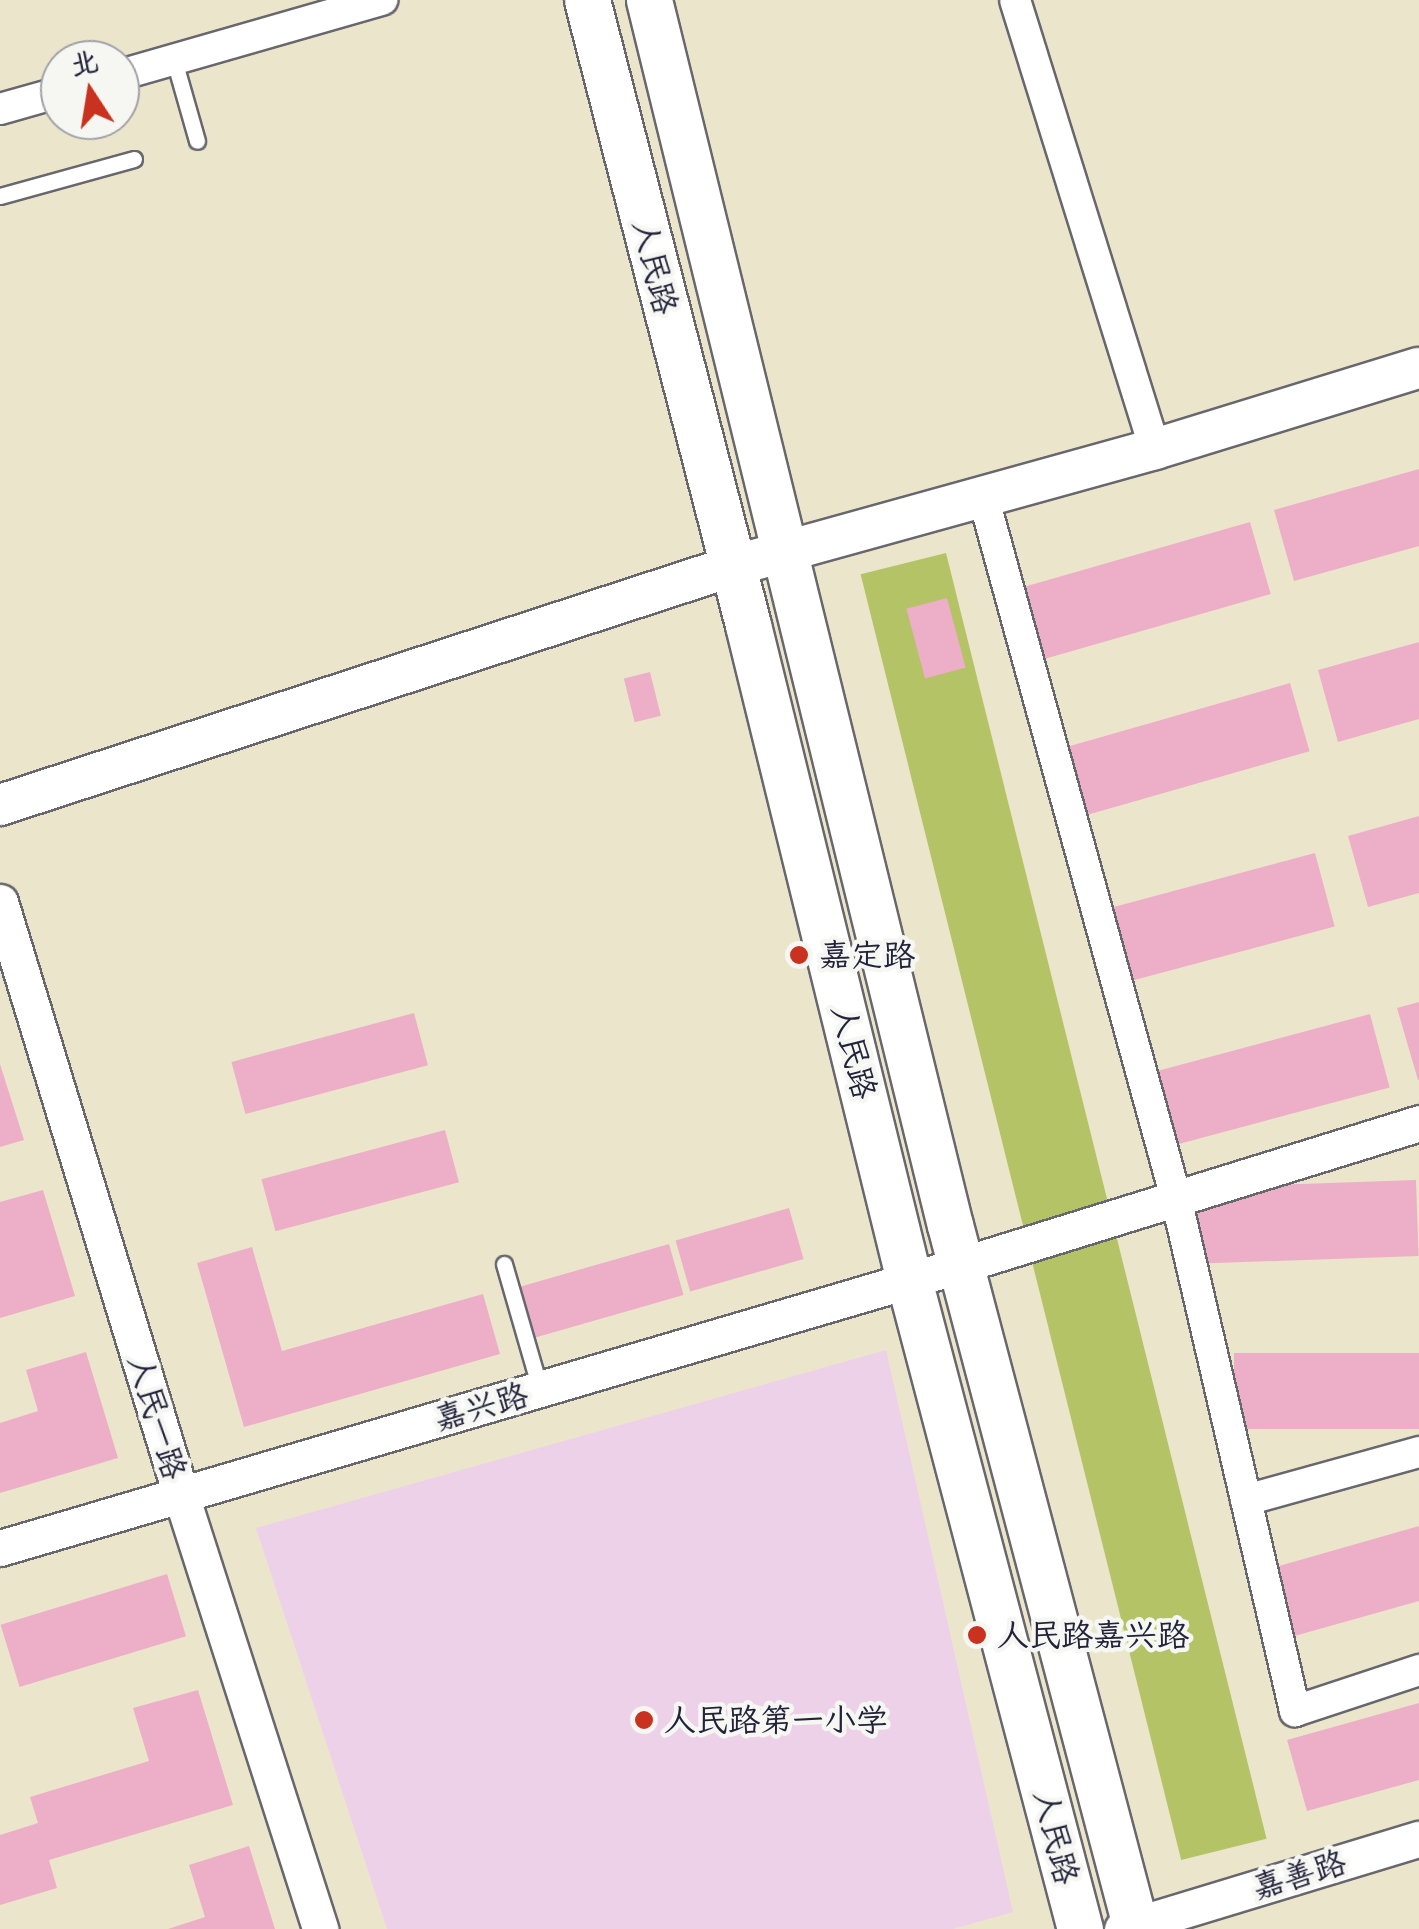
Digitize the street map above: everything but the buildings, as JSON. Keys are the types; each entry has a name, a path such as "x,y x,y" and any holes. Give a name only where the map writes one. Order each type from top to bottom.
{"main road":[{"name":"人民路","path":"587,0 733,566 909,1280 1080,1929"},
{"name":"人民路","path":"649,0 961,1265 1131,1928"},
{"path":"0,805 733,566 1155,449 1419,368"}],"street":[{"path":"140,69 382,0"},
{"path":"1015,0 1155,449"},
{"path":"0,109 40,98"},
{"path":"982,496 1176,1198 1295,1711 1419,1670"},
{"name":"人民一路","path":"0,902 181,1495 320,1929"},
{"name":"嘉兴路","path":"0,1548 961,1265 1419,1123"},
{"path":"1246,1500 1419,1452"},
{"name":"嘉善路","path":"1131,1928 1419,1838"}],"lane":[{"path":"174,60 198,141"},
{"path":"0,196 134,159"},
{"path":"504,1264 540,1389"}],"shaded area":[{"name":"人民路第一小学","path":"886,1350 1013,1912 953,1929 387,1929 256,1528"}],"green space":[{"path":"946,553 1267,1839 1181,1860 861,574"}],"place":[{"name":"嘉定路","path":"799,955"},
{"name":"人民路嘉兴路","path":"977,1635"},
{"name":"人民路第一小学","path":"644,1720"}]}
